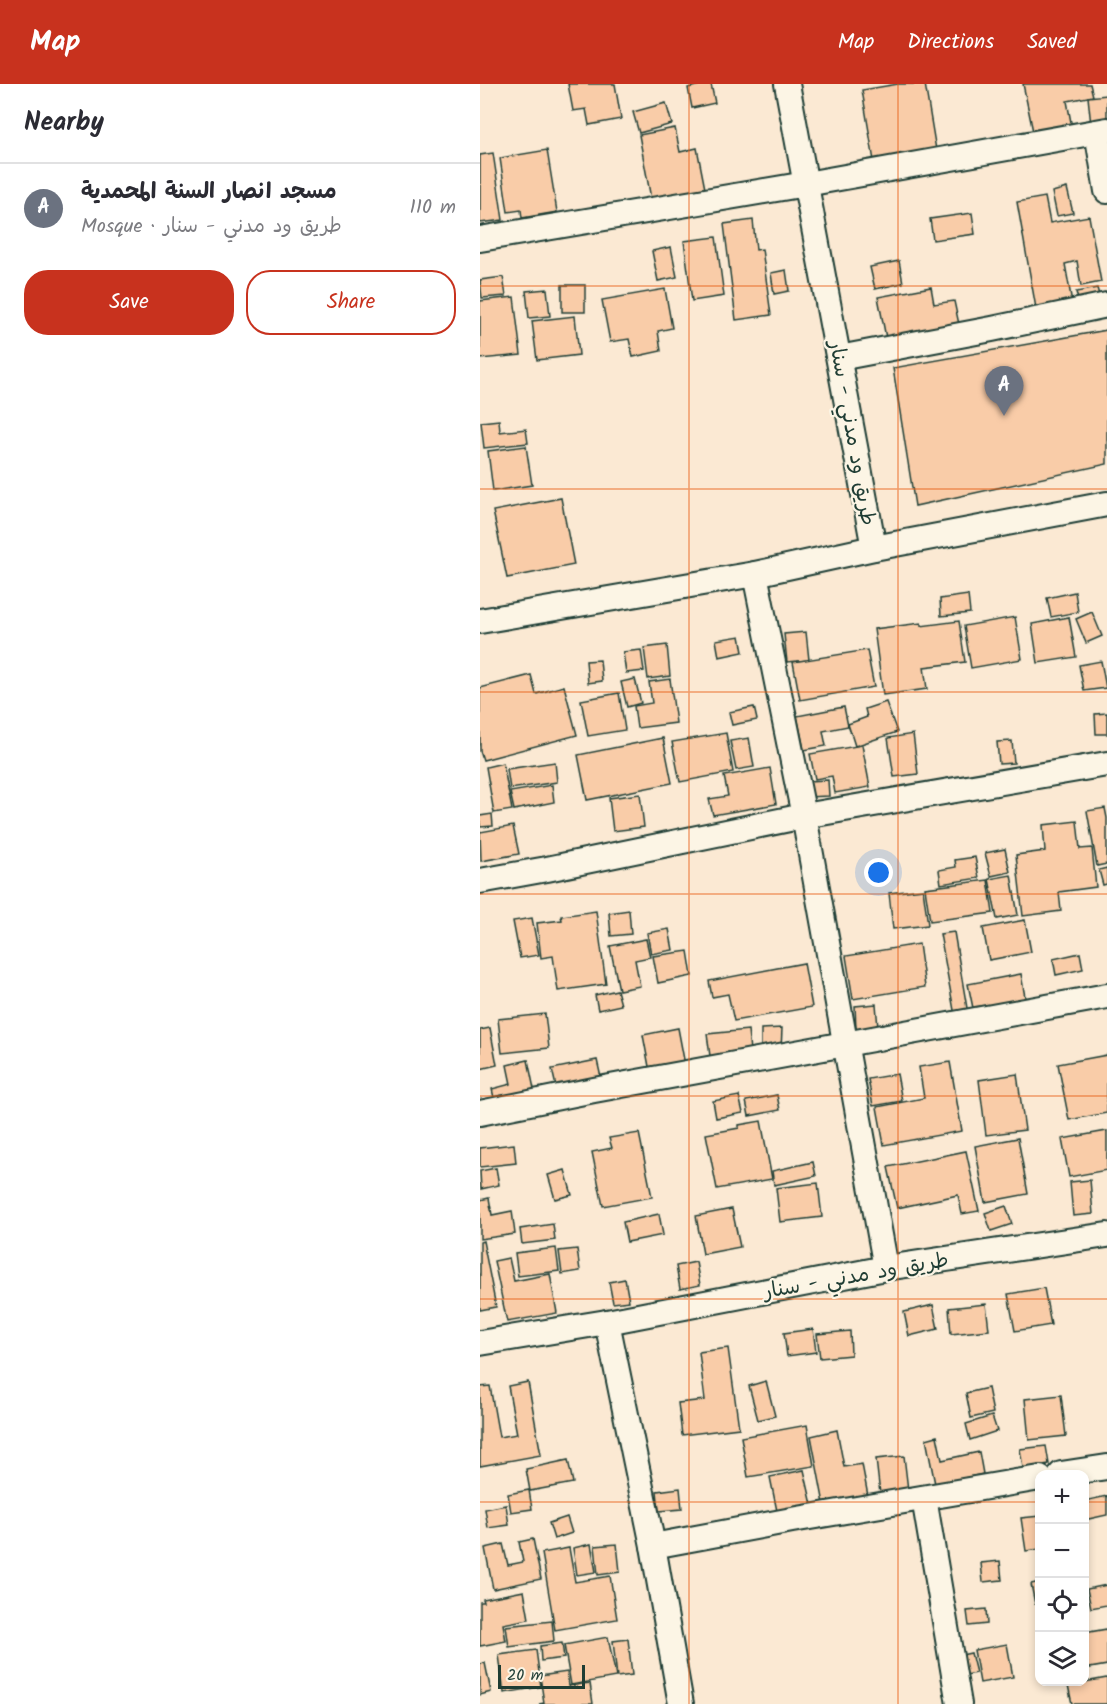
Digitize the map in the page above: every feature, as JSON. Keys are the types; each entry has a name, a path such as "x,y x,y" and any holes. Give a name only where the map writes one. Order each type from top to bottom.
{"street":[{"name":"طريق ود مدني - سنار","path":"787,84 874,548 1107,504"},
{"path":"480,239 1102,131 1107,191"},
{"path":"839,358 1107,305"},
{"path":"480,621 755,574 874,548"},
{"path":"755,574 804,816 886,1268"},
{"path":"480,881 804,816 1107,764"},
{"path":"480,1113 1107,996"},
{"name":"طريق ود مدني - سنار","path":"480,1343 607,1322 886,1268 1107,1236"},
{"path":"607,1322 653,1546 681,1704"},
{"path":"1087,1470 1107,1467"},
{"path":"653,1546 1035,1479"},
{"path":"924,1498 959,1704"}],"building":[{"path":"568,84 615,84 621,119 589,125 586,109 573,111"},
{"path":"711,84 715,103 692,108 688,88"},
{"path":"898,84 925,84 936,150 874,161 862,90"},
{"path":"1023,84 1090,84 1093,96 1067,101 1073,133 1035,141"},
{"path":"1107,95 1107,124 1091,125 1088,97"},
{"path":"666,103 672,124 639,133 633,112"},
{"path":"675,128 680,152 697,148 706,194 652,204 639,135"},
{"path":"547,150 557,212 522,218 521,210 508,212 500,158"},
{"path":"493,153 503,220 480,223 480,155"},
{"path":"1067,188 1073,213 1057,216 1052,192"},
{"path":"1045,197 1050,223 1089,216 1101,282 1081,286 1077,261 1065,264 1073,308 1037,314 1017,202"},
{"path":"972,213 975,234 933,240 930,219"},
{"path":"753,220 756,250 762,249 771,315 736,320 724,224"},
{"path":"716,237 724,296 692,301 684,241"},
{"path":"671,247 677,277 658,281 652,251"},
{"path":"899,261 903,283 875,289 870,267"},
{"path":"786,270 789,291 774,294 771,273"},
{"path":"503,277 506,296 482,298 480,280"},
{"path":"562,285 585,285 585,312 562,312"},
{"path":"931,287 934,304 954,301 960,329 887,343 878,297"},
{"path":"1097,288 1101,302 1080,307 1076,292"},
{"path":"547,289 550,316 529,318 526,291"},
{"path":"665,289 672,328 658,331 661,351 633,357 629,339 610,342 602,300"},
{"path":"514,297 521,355 480,359 480,301"},
{"path":"575,316 579,355 537,360 532,321"},
{"path":"1107,330 1107,464 915,506 893,368"},
{"path":"499,420 500,432 526,429 528,443 484,448 481,422"},
{"path":"526,446 532,485 493,491 488,451"},
{"path":"561,498 574,565 507,578 493,511"},
{"path":"1075,592 1078,612 1051,617 1047,598"},
{"path":"968,595 970,613 941,616 940,599"},
{"path":"1092,612 1102,636 1086,643 1076,619"},
{"path":"1015,617 1022,659 971,668 964,626"},
{"path":"1069,617 1076,657 1038,663 1032,624"},
{"path":"959,621 965,662 924,667 927,689 883,695 874,629"},
{"path":"806,632 809,660 787,662 784,634"},
{"path":"740,636 743,652 719,657 716,640"},
{"path":"667,645 670,676 648,679 644,648"},
{"path":"641,650 644,671 626,673 623,652"},
{"path":"867,650 874,687 800,700 793,662"},
{"path":"600,660 602,681 588,683 586,661"},
{"path":"1101,661 1106,688 1084,691 1079,665"},
{"path":"531,675 536,694 564,686 577,735 483,760 480,751 480,688"},
{"path":"635,679 641,703 627,707 621,682"},
{"path":"670,679 676,723 637,728 634,706 652,703 649,682"},
{"path":"619,693 625,730 588,736 581,700"},
{"path":"886,702 897,732 855,746 848,724 867,717 865,709"},
{"path":"754,707 757,720 732,725 729,712"},
{"path":"844,707 848,726 823,731 826,746 804,750 797,716"},
{"path":"1107,713 1107,734 1096,734 1095,714"},
{"path":"726,733 733,772 680,782 672,742"},
{"path":"913,734 918,774 894,777 888,738"},
{"path":"663,738 672,783 587,800 578,755"},
{"path":"749,738 754,767 736,770 730,741"},
{"path":"1012,741 1014,763 999,764 997,742"},
{"path":"862,745 870,787 835,793 832,776 815,779 810,754"},
{"path":"555,762 557,782 510,789 507,769"},
{"path":"503,763 512,810 494,813 486,767"},
{"path":"770,768 776,804 713,815 709,799 728,796 724,776"},
{"path":"828,780 829,796 806,797 806,781"},
{"path":"552,785 554,802 514,810 510,792"},
{"path":"640,794 644,827 613,831 609,798"},
{"path":"1105,808 1107,864 1097,866 1087,811"},
{"path":"492,814 493,826 480,827 480,816"},
{"path":"1077,821 1080,849 1092,848 1096,887 1059,892 1061,911 1023,916 1016,855 1045,851 1043,825"},
{"path":"513,826 519,854 481,861 480,832"},
{"path":"1005,849 1010,872 991,876 985,853"},
{"path":"975,857 979,878 941,884 939,870 956,867 955,860"},
{"path":"1107,868 1107,884 1103,885 1099,870"},
{"path":"1011,875 1018,915 997,919 989,879"},
{"path":"988,880 993,913 930,921 925,888"},
{"path":"923,889 928,925 893,929 889,893"},
{"path":"629,910 631,934 611,936 609,913"},
{"path":"596,911 606,984 558,991 553,956 541,958 537,923 562,920 561,916"},
{"path":"532,918 539,955 520,958 513,921"},
{"path":"1025,920 1031,952 989,960 983,928"},
{"path":"669,929 673,950 651,954 647,933"},
{"path":"954,932 968,1014 955,1016 940,934"},
{"path":"646,939 650,957 635,960 640,986 619,990 610,946"},
{"path":"919,944 925,987 853,999 846,956"},
{"path":"688,951 692,976 658,983 653,956"},
{"path":"1080,953 1083,969 1056,975 1053,959"},
{"path":"804,963 812,1007 734,1021 728,994 712,997 709,981"},
{"path":"1021,974 1026,1003 974,1013 968,984"},
{"path":"617,990 621,1005 598,1010 595,995"},
{"path":"876,1004 878,1028 856,1029 855,1006"},
{"path":"545,1014 549,1048 502,1053 498,1019"},
{"path":"490,1028 497,1065 480,1069 480,1030"},
{"path":"678,1028 685,1065 650,1072 643,1035"},
{"path":"782,1028 781,1051 761,1051 761,1029"},
{"path":"748,1030 750,1051 710,1056 707,1034"},
{"path":"1107,1055 1107,1113 1069,1120 1058,1064"},
{"path":"528,1060 534,1089 494,1098 492,1089 511,1084 507,1065"},
{"path":"597,1060 602,1082 557,1091 552,1069"},
{"path":"950,1062 962,1131 884,1145 877,1107 924,1098 919,1067"},
{"path":"897,1074 902,1101 873,1106 868,1079"},
{"path":"1017,1074 1025,1130 986,1135 979,1080"},
{"path":"777,1095 780,1110 749,1116 746,1101"},
{"path":"739,1096 743,1113 716,1118 713,1101"},
{"path":"761,1121 772,1179 717,1189 706,1134"},
{"path":"1107,1131 1107,1170 1069,1177 1062,1139"},
{"path":"639,1133 652,1197 603,1206 592,1152 612,1148 609,1138"},
{"path":"1018,1138 1028,1194 985,1202 975,1146"},
{"path":"514,1144 516,1163 480,1167 480,1148"},
{"path":"966,1151 979,1211 962,1214 958,1195 897,1208 888,1167"},
{"path":"813,1162 816,1176 774,1185 772,1171"},
{"path":"496,1168 499,1185 481,1189 480,1171"},
{"path":"565,1170 572,1195 555,1199 548,1175"},
{"path":"1090,1180 1093,1214 1073,1216 1070,1182"},
{"path":"818,1183 822,1217 780,1222 776,1188"},
{"path":"489,1198 492,1215 512,1211 515,1234 480,1239 480,1200"},
{"path":"1006,1206 1012,1224 991,1231 985,1213"},
{"path":"732,1209 740,1247 703,1254 696,1216"},
{"path":"659,1214 663,1235 627,1242 623,1222"},
{"path":"553,1224 555,1240 522,1244 520,1229"},
{"path":"483,1241 496,1307 480,1310 480,1242"},
{"path":"556,1248 559,1271 518,1276 515,1253"},
{"path":"577,1249 580,1271 562,1274 559,1251"},
{"path":"509,1258 514,1281 550,1274 557,1313 507,1322 494,1261"},
{"path":"696,1262 700,1285 680,1289 676,1266"},
{"path":"625,1279 629,1301 613,1303 609,1282"},
{"path":"1044,1288 1051,1325 1015,1331 1008,1294"},
{"path":"986,1304 989,1330 951,1334 949,1308"},
{"path":"933,1305 938,1329 909,1336 904,1312"},
{"path":"813,1329 816,1352 787,1356 784,1333"},
{"path":"850,1331 851,1355 820,1358 817,1334"},
{"path":"728,1348 739,1428 682,1435 678,1403 705,1400 699,1352"},
{"path":"766,1381 775,1416 758,1420 749,1386"},
{"path":"528,1382 541,1455 480,1466 480,1387 490,1386 499,1437 517,1434 508,1386"},
{"path":"988,1388 993,1413 971,1418 966,1393"},
{"path":"1061,1395 1066,1436 1029,1440 1025,1399"},
{"path":"992,1416 997,1431 970,1440 966,1424"},
{"path":"807,1425 814,1466 748,1477 741,1437"},
{"path":"837,1430 844,1467 862,1464 868,1496 824,1504 811,1436"},
{"path":"937,1436 942,1460 979,1452 983,1474 935,1484 926,1439"},
{"path":"1046,1446 1049,1464 1023,1468 1020,1449"},
{"path":"904,1456 908,1490 880,1494 876,1459"},
{"path":"568,1460 573,1483 530,1491 526,1469"},
{"path":"804,1470 813,1509 778,1516 770,1477"},
{"path":"680,1488 682,1509 659,1511 657,1491"},
{"path":"529,1490 532,1509 511,1512 508,1494"},
{"path":"1107,1496 1107,1515 1089,1519 1089,1500"},
{"path":"506,1505 509,1525 488,1528 485,1509"},
{"path":"567,1517 572,1533 554,1539 549,1523"},
{"path":"1035,1517 1035,1550 1026,1551 1021,1518"},
{"path":"533,1539 541,1579 493,1589 485,1548 503,1544 508,1565 523,1562 519,1542"},
{"path":"591,1544 596,1572 577,1575 573,1548"},
{"path":"617,1544 620,1572 598,1575 595,1546"},
{"path":"569,1548 575,1582 610,1576 617,1619 555,1630 542,1553"},
{"path":"1000,1561 1002,1580 983,1582 981,1563"},
{"path":"1035,1583 1035,1604 1031,1584"},
{"path":"1107,1585 1107,1605 1091,1608 1089,1589"},
{"path":"524,1591 529,1619 503,1624 506,1641 480,1646 480,1602 484,1602 483,1599"},
{"path":"986,1609 987,1624 969,1626 967,1611"},
{"path":"552,1621 554,1641 509,1647 506,1626"},
{"path":"1107,1629 1107,1665 1089,1668 1089,1632"},
{"path":"608,1637 616,1677 571,1685 564,1645"},
{"path":"628,1639 632,1675 617,1677 613,1641"},
{"path":"562,1643 564,1658 541,1661 540,1646"},
{"path":"1007,1644 1013,1677 980,1683 974,1650"},
{"path":"536,1650 541,1687 504,1693 499,1655"},
{"path":"971,1653 976,1673 961,1676 957,1656"},
{"path":"485,1663 491,1692 480,1695 480,1664"},
{"path":"567,1672 569,1686 590,1683 593,1704 539,1704 544,1703 540,1676"},
{"path":"1107,1678 1107,1704 1072,1704 1068,1686 1089,1686 1089,1681"}],"place":[{"name":"مسجد انصار السنة المحمدية","path":"1004,416"}]}
